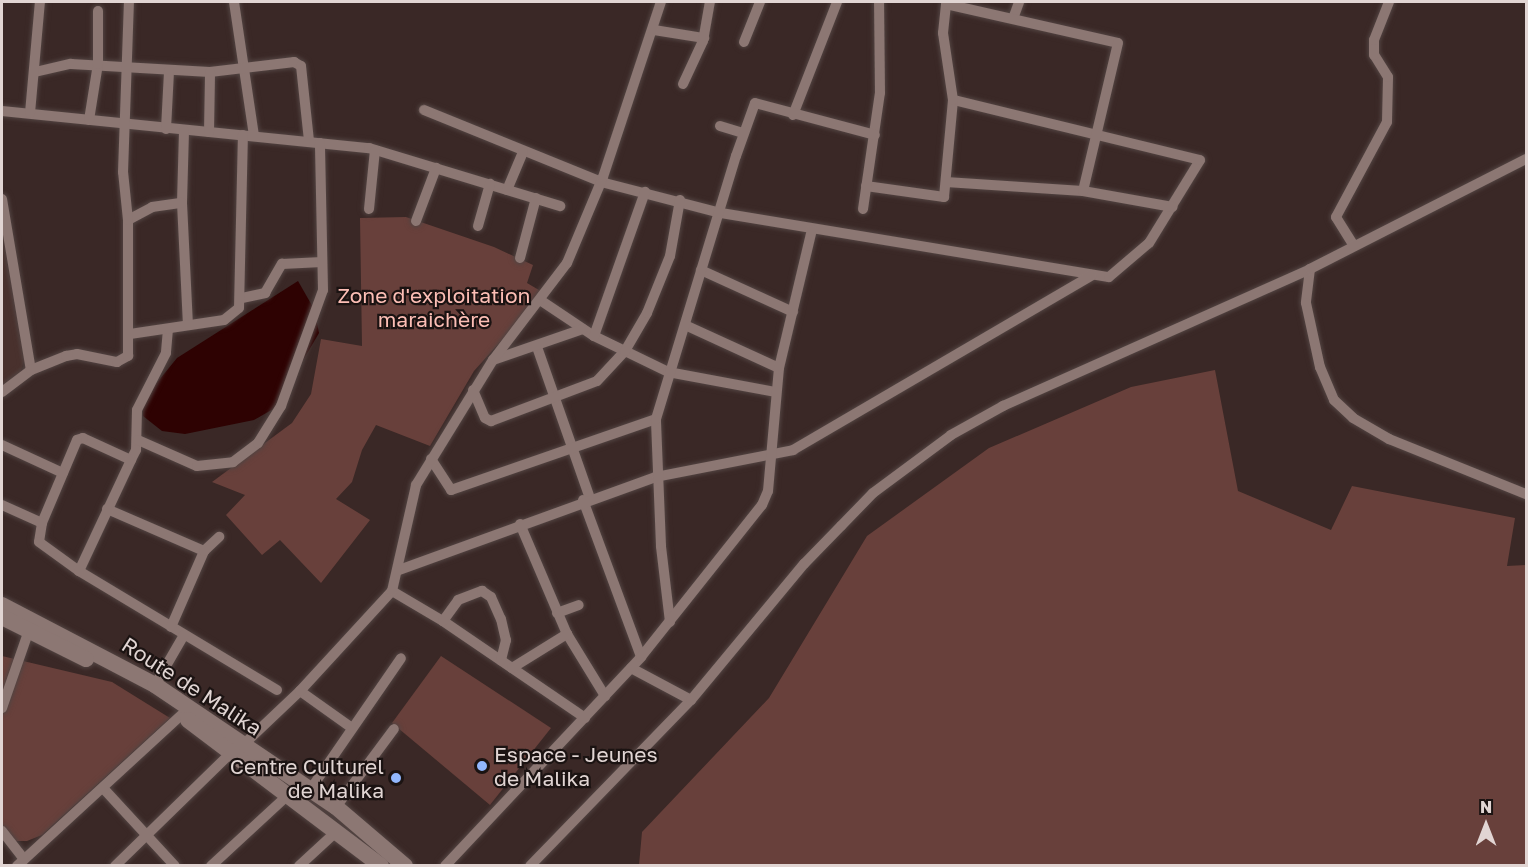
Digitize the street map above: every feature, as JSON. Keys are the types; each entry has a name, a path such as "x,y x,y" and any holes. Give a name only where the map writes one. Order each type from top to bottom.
{"main road":[{"name":"Route de Malika","path":"2,604 155,685 237,749 288,794 381,866"},
{"name":"Route de Malika","path":"2,617 128,681 237,749 310,790 336,807 405,866"}],"street":[{"path":"30,113 40,2"},
{"path":"2,392 31,370 77,354 117,362 128,356 130,334 128,220 123,172 129,69 129,2"},
{"path":"130,334 224,320 239,308 242,298 249,136 234,2"},
{"path":"115,866 300,691 392,591 399,570 416,485 493,360 567,263 601,182 654,30 661,2"},
{"path":"683,84 704,38 710,2"},
{"path":"744,42 760,2"},
{"path":"793,115 837,2"},
{"path":"863,209 875,135 881,71 879,2"},
{"path":"1014,16 1019,2"},
{"path":"1354,246 1336,217 1388,122 1388,77 1374,55 1374,40 1389,2"},
{"path":"866,186 944,197 953,100 944,33 946,4 1014,16 1118,43 1083,191"},
{"path":"89,120 98,64 98,11"},
{"path":"654,30 704,38"},
{"path":"35,72 70,64 98,64 169,72 210,72 294,62 301,66 314,142 322,262 319,306 281,406 258,442 233,462 197,466 138,440"},
{"path":"166,129 169,72"},
{"path":"209,132 210,72"},
{"path":"424,110 601,182 680,200 721,213 812,230 1114,276 1149,243 1200,160 953,100"},
{"path":"670,622 656,477 656,419 668,372 721,213 743,133 755,103 793,115 875,135"},
{"path":"2,111 126,126 314,142 375,150 560,206"},
{"path":"720,126 743,133"},
{"path":"184,131 182,203 188,325"},
{"path":"369,209 375,150"},
{"path":"507,190 523,152"},
{"path":"530,866 691,700 826,541 873,494 951,435 1003,406 1310,269 1527,159"},
{"path":"416,221 436,168"},
{"path":"946,182 1083,191 1173,207"},
{"path":"478,226 490,184"},
{"path":"594,336 645,192"},
{"path":"520,258 536,198"},
{"path":"2,199 31,370"},
{"path":"473,390 485,418 491,421 597,381 625,351 647,313 670,256 680,200"},
{"path":"128,220 152,207 182,203"},
{"path":"445,866 641,657 762,506 768,491 779,368 812,230"},
{"path":"242,298 265,292 282,264 322,262"},
{"path":"1310,269 1306,303 1320,368 1334,400 1353,418 1389,439 1527,494"},
{"path":"701,270 793,312"},
{"path":"399,570 587,499 656,477 771,455 815,439 1092,274"},
{"path":"540,300 594,336 668,372 776,393"},
{"path":"685,325 779,368"},
{"path":"79,571 106,509 131,460 138,440 137,410 166,353 168,329"},
{"path":"493,360 537,347 583,329"},
{"path":"537,347 576,448 587,499 641,657"},
{"path":"431,459 451,490 656,419"},
{"path":"131,460 80,438 42,523 39,542 79,571 277,690"},
{"path":"2,445 63,473"},
{"path":"2,505 42,523"},
{"path":"106,509 204,552"},
{"path":"520,524 567,634 605,696"},
{"path":"171,627 204,552 219,537"},
{"path":"392,591 443,621 585,718"},
{"path":"443,621 458,600 482,591 491,597 501,619 506,640 501,660"},
{"path":"557,613 579,605"},
{"path":"2,708 29,630"},
{"path":"512,668 567,634"},
{"path":"155,685 184,635"},
{"path":"310,790 401,658"},
{"path":"631,668 691,700"},
{"path":"300,691 352,728"},
{"path":"2,831 20,862 181,715"},
{"path":"336,807 394,729"},
{"path":"103,788 174,866"},
{"path":"211,866 288,794"},
{"path":"299,866 337,831"}],"shaded area":[{"path":"2,227 26,355 20,373 2,387"},
{"path":"298,281 314,309 319,333 275,408 254,420 185,434 162,431 143,416 142,401 177,358"}],"green space":[{"name":"Zone d'exploitation maraichère","path":"406,217 494,247 533,265 527,283 544,293 474,371 430,446 376,425 362,450 352,482 336,499 370,520 321,583 280,540 262,555 226,515 245,495 212,482 292,423 311,394 321,339 362,346 360,218"},
{"path":"1215,370 1238,491 1331,530 1352,486 1515,518 1507,566 1526,565 1526,865 639,865 642,832 769,698 867,536 989,448 1131,387"},
{"path":"2,656 112,682 170,718 42,835 27,841 15,841 2,834"},
{"name":"Espace - Jeunes de Malika","path":"441,656 551,728 490,805 392,723"}],"place":[{"name":"Espace - Jeunes de Malika","path":"482,766"},
{"name":"Centre Culturel de Malika","path":"396,778"}]}
